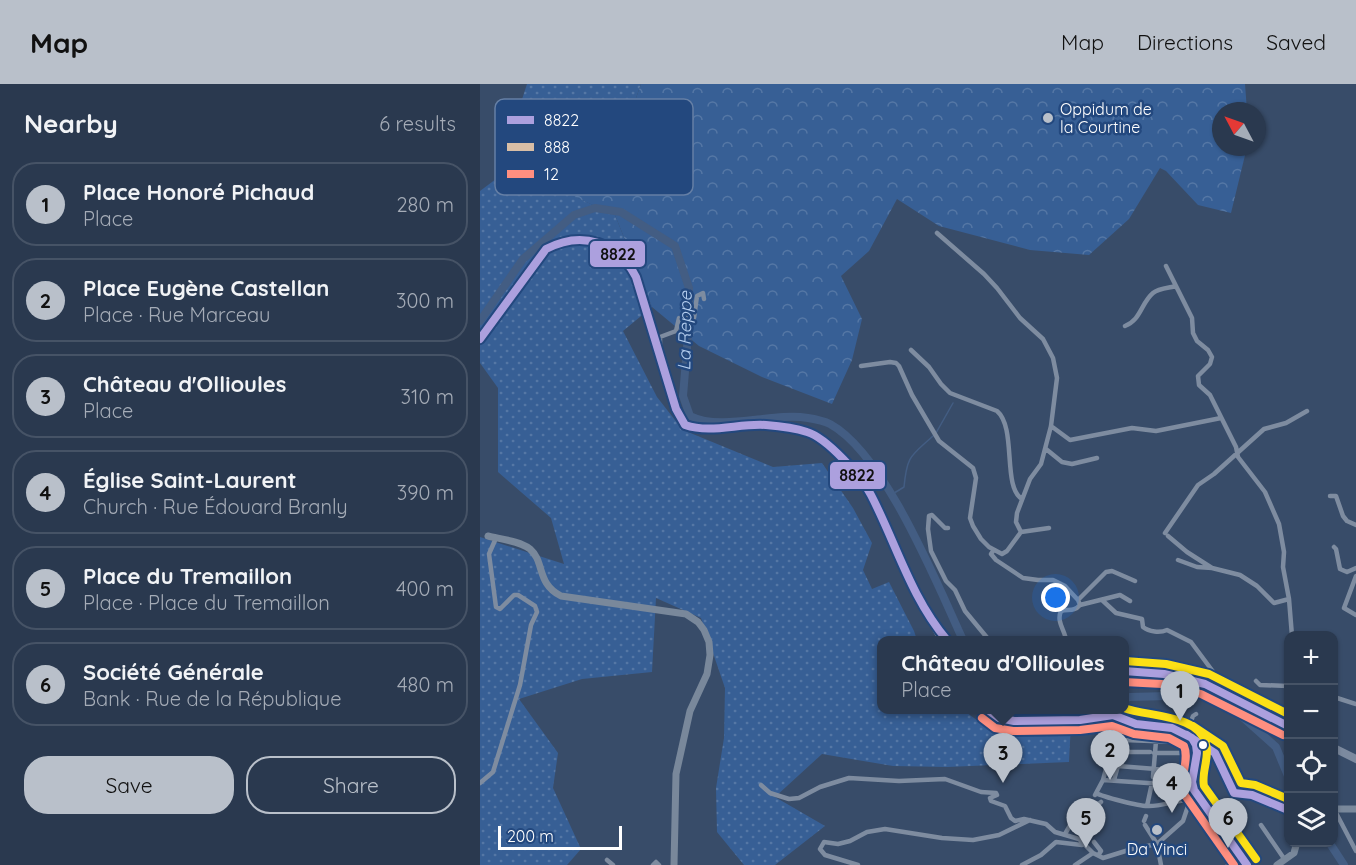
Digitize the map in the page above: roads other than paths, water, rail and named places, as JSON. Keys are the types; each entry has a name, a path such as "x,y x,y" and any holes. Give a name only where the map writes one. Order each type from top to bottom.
{"main road":[{"path":"481,338 546,249 573,241 595,240 606,243 616,250 632,269 676,409 682,421 689,428 697,429 766,425 803,430 813,434 835,451 870,493 897,555 940,636"},
{"path":"934,625 944,636"},
{"path":"1129,671 1180,676 1220,689 1284,724"},
{"path":"1338,750 1356,759"}],"street":[{"path":"937,233 984,274 1049,349 1057,371 1056,397 1046,449 1041,464 1030,479 1016,522 1022,532"},
{"path":"1166,266 1192,318 1193,333 1197,341 1208,350 1212,357 1210,364 1197,380 1202,389 1210,394 1236,447 1238,458 1265,492 1279,524 1292,631"},
{"path":"1125,326 1134,322 1153,294 1164,288 1176,286"},
{"path":"657,348 661,342 660,337 676,331 679,318 694,318 697,296 703,293 704,299"},
{"path":"911,350 931,369 950,393 1001,414 1007,431 1009,460 1015,489 1022,499"},
{"path":"861,366 896,363 939,441 974,468 976,478 970,518 981,539 993,551 1002,554 1022,532 1049,528"},
{"path":"1212,568 1187,552 1167,535 1198,485 1214,474 1268,426 1286,423 1307,411"},
{"path":"1051,426 1070,440 1132,428 1156,431 1221,418"},
{"path":"1046,449 1062,462 1072,464 1097,458"},
{"path":"1330,496 1336,496 1343,516 1347,521 1356,525"},
{"path":"948,528 945,528 932,515 929,516 931,551 965,611 986,636"},
{"path":"480,534 529,549 535,556 548,586 561,596 686,614 698,622 704,630 709,642 709,666 690,711 676,774 674,865"},
{"path":"480,783 493,772 520,685 531,625 537,612 535,606 518,595 514,595 501,609 496,607 489,554 496,538"},
{"path":"1334,547 1340,569 1347,572 1356,568"},
{"path":"993,551 991,556 1023,578 1053,580 1068,588 1079,603"},
{"path":"1178,560 1197,567 1240,575 1257,586 1274,603 1289,599"},
{"path":"1065,636 1059,620 1061,610 1073,611 1106,572 1112,571 1135,581"},
{"path":"1356,576 1344,608 1356,615"},
{"path":"1079,603 1120,595 1130,601"},
{"path":"1101,600 1116,613 1142,619 1143,627 1146,629 1161,632 1167,630 1191,642 1217,677 1220,689"},
{"path":"1256,681 1260,685 1284,686"},
{"path":"1338,698 1356,704"},
{"path":"994,714 999,718 1014,721 1080,720 1113,715 1123,722 1166,727 1208,748 1217,757 1234,793 1252,795 1284,808"},
{"path":"1124,740 1178,742 1184,740 1189,737 1193,716 1196,714"},
{"path":"1102,717 1112,746 1105,763 1103,780 1095,794 1104,800 1148,808 1190,800 1196,795"},
{"path":"1107,728 1123,722"},
{"path":"1114,780 1124,740 1123,722"},
{"path":"1189,737 1196,745 1197,753 1192,784 1196,795 1247,865"},
{"path":"1148,808 1156,741"},
{"path":"1122,752 1197,753 1202,748 1208,748"},
{"path":"1118,766 1194,772"},
{"path":"761,784 770,793 789,799 799,798 820,787 849,778 899,781 945,779 981,792 996,792 997,795 990,798 991,801 1005,806 1014,821 1024,819 1046,824 1055,832 1079,839 1094,854 1103,858 1157,844 1183,821 1190,800"},
{"path":"1103,780 1192,784"},
{"path":"1065,834 1072,822 1084,816 1104,800"},
{"path":"1338,809 1356,809"},
{"path":"1338,817 1356,851"},
{"path":"858,865 825,855 820,849 824,842 838,844 850,841 867,832 885,829 942,838 973,840 999,835 1030,820"},
{"path":"1145,821 1157,844 1161,865"},
{"path":"1261,825 1285,860"},
{"path":"1022,865 1051,848 1056,842 1083,844"},
{"path":"1076,865 1101,851 1094,842"},
{"path":"1277,865 1295,851 1296,847"},
{"path":"1228,865 1241,856"},
{"path":"607,860 613,865"},
{"path":"653,865 656,862 659,865"}],"waterway":[{"name":"La Reppe","path":"480,321 523,259 574,215 595,208 621,212 675,246 689,288 689,323 683,396 690,416 717,422 779,417 808,418 830,424 850,440 870,463 907,522 961,636"},
{"path":"936,433 953,403"},
{"path":"891,495 904,487 911,457 933,436"},
{"name":"La Reppe","path":"1129,697 1205,695 1238,713 1276,747 1284,766"},
{"name":"La Reppe","path":"1017,714 1023,717 1075,714"},
{"name":"La Reppe","path":"1332,847 1344,865"}],"place":[{"name":"Oppidum de la Courtine","path":"1048,118"},
{"name":"Place Honoré Pichaud","path":"1180,721"},
{"name":"Place Eugène Castellan","path":"1110,780"},
{"name":"Château d'Ollioules","path":"1003,783"},
{"name":"Église Saint-Laurent","path":"1172,813"},
{"name":"Da Vinci","path":"1157,830"},
{"name":"Place du Tremaillon","path":"1086,848"},
{"name":"Société Générale","path":"1228,848"}]}
